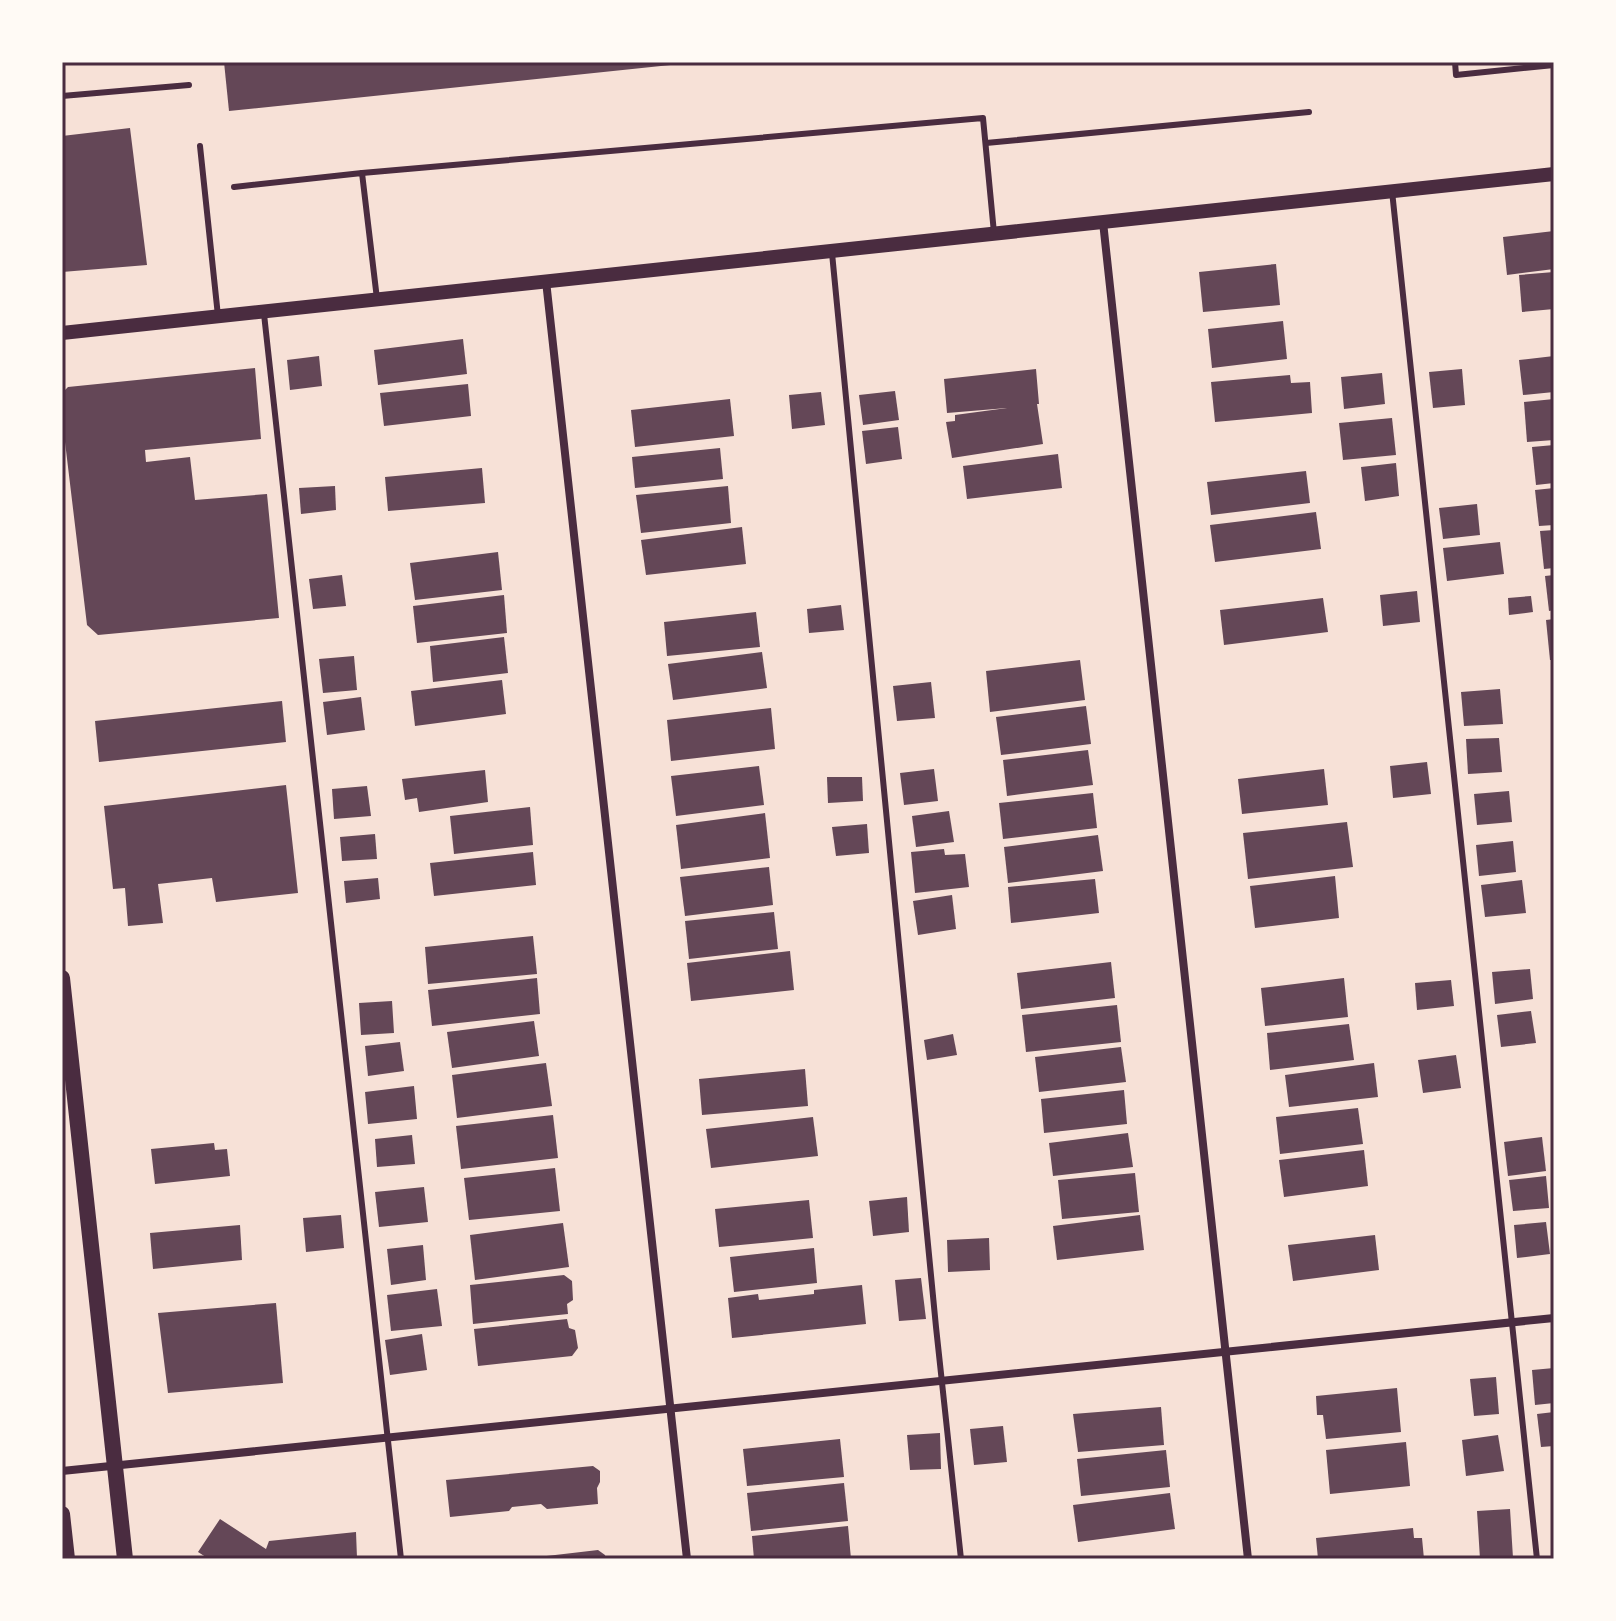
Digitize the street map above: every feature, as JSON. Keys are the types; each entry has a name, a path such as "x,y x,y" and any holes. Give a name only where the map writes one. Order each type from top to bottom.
{"main road":[{"path":"62,978 125,1559"},
{"path":"62,1514 67,1559"}],"street":[{"path":"62,333 1554,174"},
{"path":"1103,222 1248,1559"},
{"path":"546,281 687,1559"},
{"path":"62,1471 1554,1318"}],"lane":[{"path":"1455,62 1456,75 1554,65"},
{"path":"62,96 189,85"},
{"path":"986,143 1309,112"},
{"path":"234,187 983,118 994,233"},
{"path":"200,146 218,316"},
{"path":"362,173 377,299"},
{"path":"1392,191 1537,1559"},
{"path":"831,251 961,1559"},
{"path":"264,312 401,1559"}],"building":[{"path":"224,62 680,62 680,64 229,111"},
{"path":"130,128 147,265 62,272 62,136"},
{"path":"1554,231 1554,269 1507,275 1503,237"},
{"path":"1276,264 1280,305 1203,312 1199,272"},
{"path":"1554,272 1554,309 1522,312 1519,275"},
{"path":"1283,321 1287,359 1212,368 1208,329"},
{"path":"463,339 467,374 378,385 374,350"},
{"path":"319,356 322,386 290,390 287,360"},
{"path":"1554,356 1554,392 1523,395 1519,360"},
{"path":"255,368 261,439 145,450 146,462 190,457 195,500 267,494 279,618 98,635 87,625 62,417 62,393 68,387"},
{"path":"1036,369 1043,444 952,458 946,422 955,421 955,415 1007,408 947,413 944,379"},
{"path":"1462,369 1465,405 1433,408 1429,372"},
{"path":"1382,373 1385,404 1344,409 1341,377"},
{"path":"1290,375 1291,383 1310,382 1312,413 1215,422 1211,382"},
{"path":"468,384 471,416 384,426 380,393"},
{"path":"895,391 899,420 863,425 859,395"},
{"path":"821,392 825,425 792,429 789,395"},
{"path":"730,399 734,436 635,447 631,410"},
{"path":"1554,399 1554,440 1527,442 1524,402"},
{"path":"1392,418 1396,455 1343,460 1339,423"},
{"path":"898,427 902,459 866,464 862,431"},
{"path":"1554,445 1554,483 1536,485 1532,447"},
{"path":"720,448 723,479 635,488 632,457"},
{"path":"1058,454 1062,488 967,499 963,466"},
{"path":"1396,463 1399,496 1365,501 1361,467"},
{"path":"482,468 485,503 388,511 385,477"},
{"path":"1306,471 1310,503 1211,515 1207,482"},
{"path":"335,486 336,510 301,514 299,488"},
{"path":"728,486 731,523 641,533 636,495"},
{"path":"1554,488 1554,525 1539,526 1535,490"},
{"path":"1477,504 1480,535 1443,539 1439,508"},
{"path":"1316,512 1321,549 1215,562 1210,525"},
{"path":"742,527 746,564 646,575 641,540"},
{"path":"1554,530 1554,568 1544,569 1540,531"},
{"path":"1500,542 1504,574 1447,581 1443,548"},
{"path":"498,552 502,590 415,600 410,563"},
{"path":"342,575 346,606 313,609 309,579"},
{"path":"1554,575 1554,610 1549,611 1545,576"},
{"path":"1417,591 1420,622 1383,626 1380,595"},
{"path":"504,595 507,633 417,643 413,606"},
{"path":"1531,596 1533,612 1509,615 1508,598"},
{"path":"1323,598 1328,632 1224,645 1220,610"},
{"path":"841,605 844,630 809,633 807,609"},
{"path":"756,612 760,647 667,656 664,622"},
{"path":"1554,619 1554,660 1550,660 1546,620"},
{"path":"504,637 508,673 433,682 430,646"},
{"path":"762,652 767,688 673,700 668,664"},
{"path":"354,656 357,690 323,693 319,659"},
{"path":"1080,660 1085,700 990,712 986,671"},
{"path":"502,680 506,714 415,726 411,691"},
{"path":"931,682 935,718 897,721 893,686"},
{"path":"1500,689 1503,724 1464,726 1461,692"},
{"path":"361,697 365,730 327,735 323,702"},
{"path":"282,701 286,742 99,762 95,721"},
{"path":"1086,706 1091,744 1001,755 996,717"},
{"path":"771,708 775,749 671,761 667,720"},
{"path":"1499,738 1502,772 1468,774 1466,739"},
{"path":"1088,750 1093,785 1007,796 1003,760"},
{"path":"1427,762 1431,794 1393,798 1390,766"},
{"path":"759,766 764,805 676,816 671,776"},
{"path":"934,769 938,801 904,805 900,773"},
{"path":"1324,769 1328,805 1242,814 1238,779"},
{"path":"485,770 488,802 419,812 417,798 405,800 402,779"},
{"path":"827,777 862,777 863,801 828,803"},
{"path":"286,785 298,893 216,902 212,878 158,884 163,923 128,926 125,888 113,889 104,806"},
{"path":"367,786 371,816 334,819 332,789"},
{"path":"1509,791 1512,822 1477,825 1474,794"},
{"path":"1093,793 1097,828 1003,839 999,803"},
{"path":"530,807 533,845 454,854 450,816"},
{"path":"949,811 954,842 916,847 912,816"},
{"path":"765,813 770,858 681,869 676,825"},
{"path":"1347,822 1353,867 1248,879 1243,833"},
{"path":"867,824 869,853 836,856 832,827"},
{"path":"375,834 377,859 342,861 340,837"},
{"path":"1098,835 1103,871 1008,883 1004,847"},
{"path":"1513,841 1516,872 1479,876 1476,845"},
{"path":"944,849 945,855 965,854 969,887 915,893 911,852"},
{"path":"533,852 536,885 434,896 430,863"},
{"path":"769,867 773,905 685,916 680,877"},
{"path":"1335,876 1339,918 1255,928 1250,886"},
{"path":"378,878 380,899 346,903 344,881"},
{"path":"1095,879 1099,913 1011,923 1008,887"},
{"path":"1522,880 1526,913 1485,917 1481,885"},
{"path":"952,895 956,929 918,935 913,901"},
{"path":"774,912 778,949 689,959 685,921"},
{"path":"533,936 537,974 428,984 425,947"},
{"path":"790,951 794,990 691,1001 687,963"},
{"path":"1111,962 1115,998 1021,1009 1017,973"},
{"path":"1530,969 1533,999 1495,1004 1492,972"},
{"path":"537,978 540,1014 432,1026 428,990"},
{"path":"1344,978 1348,1017 1265,1026 1261,988"},
{"path":"1451,980 1454,1006 1417,1010 1415,983"},
{"path":"392,1001 394,1033 361,1035 359,1003"},
{"path":"1117,1005 1121,1042 1026,1052 1022,1015"},
{"path":"1531,1011 1536,1043 1501,1047 1497,1015"},
{"path":"534,1021 539,1056 452,1068 447,1032"},
{"path":"1349,1024 1354,1060 1270,1070 1267,1033"},
{"path":"953,1034 957,1055 927,1060 924,1040"},
{"path":"400,1042 404,1071 368,1076 365,1046"},
{"path":"1121,1047 1126,1082 1039,1092 1035,1057"},
{"path":"1456,1055 1461,1088 1423,1093 1418,1060"},
{"path":"546,1063 552,1106 457,1118 452,1075"},
{"path":"1374,1063 1378,1097 1289,1107 1285,1075"},
{"path":"805,1069 808,1106 702,1115 699,1079"},
{"path":"414,1086 417,1119 368,1124 365,1092"},
{"path":"1124,1090 1127,1124 1044,1133 1041,1099"},
{"path":"1358,1108 1363,1144 1280,1154 1276,1117"},
{"path":"553,1115 558,1158 461,1169 456,1126"},
{"path":"813,1117 818,1156 711,1168 706,1129"},
{"path":"1128,1133 1133,1167 1053,1176 1049,1143"},
{"path":"412,1135 415,1164 377,1167 375,1139"},
{"path":"1542,1137 1546,1171 1508,1176 1504,1142"},
{"path":"214,1143 215,1150 227,1149 230,1176 155,1184 151,1149"},
{"path":"1364,1150 1368,1186 1284,1197 1279,1160"},
{"path":"555,1168 560,1211 469,1220 464,1178"},
{"path":"1135,1173 1139,1212 1062,1219 1058,1180"},
{"path":"1546,1176 1549,1208 1513,1211 1509,1180"},
{"path":"424,1187 428,1222 379,1227 375,1192"},
{"path":"907,1197 909,1232 873,1236 869,1201"},
{"path":"809,1200 813,1238 719,1247 715,1209"},
{"path":"341,1215 344,1248 306,1252 303,1218"},
{"path":"1140,1215 1144,1250 1057,1260 1053,1226"},
{"path":"1546,1222 1550,1254 1517,1258 1514,1225"},
{"path":"563,1223 569,1267 475,1280 470,1235"},
{"path":"240,1225 242,1260 153,1269 150,1233"},
{"path":"1375,1235 1379,1270 1293,1281 1288,1245"},
{"path":"989,1238 990,1270 948,1272 947,1240"},
{"path":"423,1245 426,1280 391,1285 387,1249"},
{"path":"814,1248 817,1283 734,1292 730,1257"},
{"path":"564,1275 572,1281 573,1300 567,1304 568,1314 473,1324 470,1285"},
{"path":"921,1278 926,1319 899,1321 895,1280"},
{"path":"862,1285 866,1324 732,1338 728,1298 758,1294 759,1300"},
{"path":"437,1289 442,1326 391,1331 387,1295"},
{"path":"276,1303 283,1383 168,1393 158,1313"},
{"path":"567,1319 569,1328 575,1330 578,1348 572,1356 478,1366 474,1329"},
{"path":"422,1334 427,1370 390,1375 385,1340"},
{"path":"1554,1368 1554,1403 1535,1405 1532,1370"},
{"path":"1496,1377 1499,1414 1474,1416 1470,1379"},
{"path":"1397,1388 1401,1432 1326,1439 1323,1415 1317,1415 1316,1396"},
{"path":"1161,1407 1164,1445 1078,1452 1073,1414"},
{"path":"1554,1412 1554,1446 1541,1447 1537,1414"},
{"path":"1003,1426 1007,1462 974,1465 970,1429"},
{"path":"940,1433 941,1469 910,1470 907,1435"},
{"path":"1498,1435 1504,1471 1466,1476 1462,1440"},
{"path":"840,1439 844,1477 747,1486 743,1449"},
{"path":"1406,1442 1410,1486 1330,1494 1326,1450"},
{"path":"1166,1450 1170,1487 1081,1496 1077,1459"},
{"path":"593,1466 600,1471 598,1504 547,1509 541,1504 512,1507 509,1511 450,1517 446,1480"},
{"path":"844,1483 848,1521 751,1531 747,1493"},
{"path":"1170,1493 1175,1529 1078,1542 1073,1505"},
{"path":"1510,1509 1513,1558 1480,1559 1477,1511"},
{"path":"220,1519 266,1549 269,1541 356,1532 357,1558 209,1559 198,1552"},
{"path":"848,1526 851,1559 754,1559 752,1536"},
{"path":"1413,1528 1414,1538 1422,1538 1424,1559 1318,1559 1316,1538"},
{"path":"598,1550 606,1559 538,1559 538,1557"}]}
